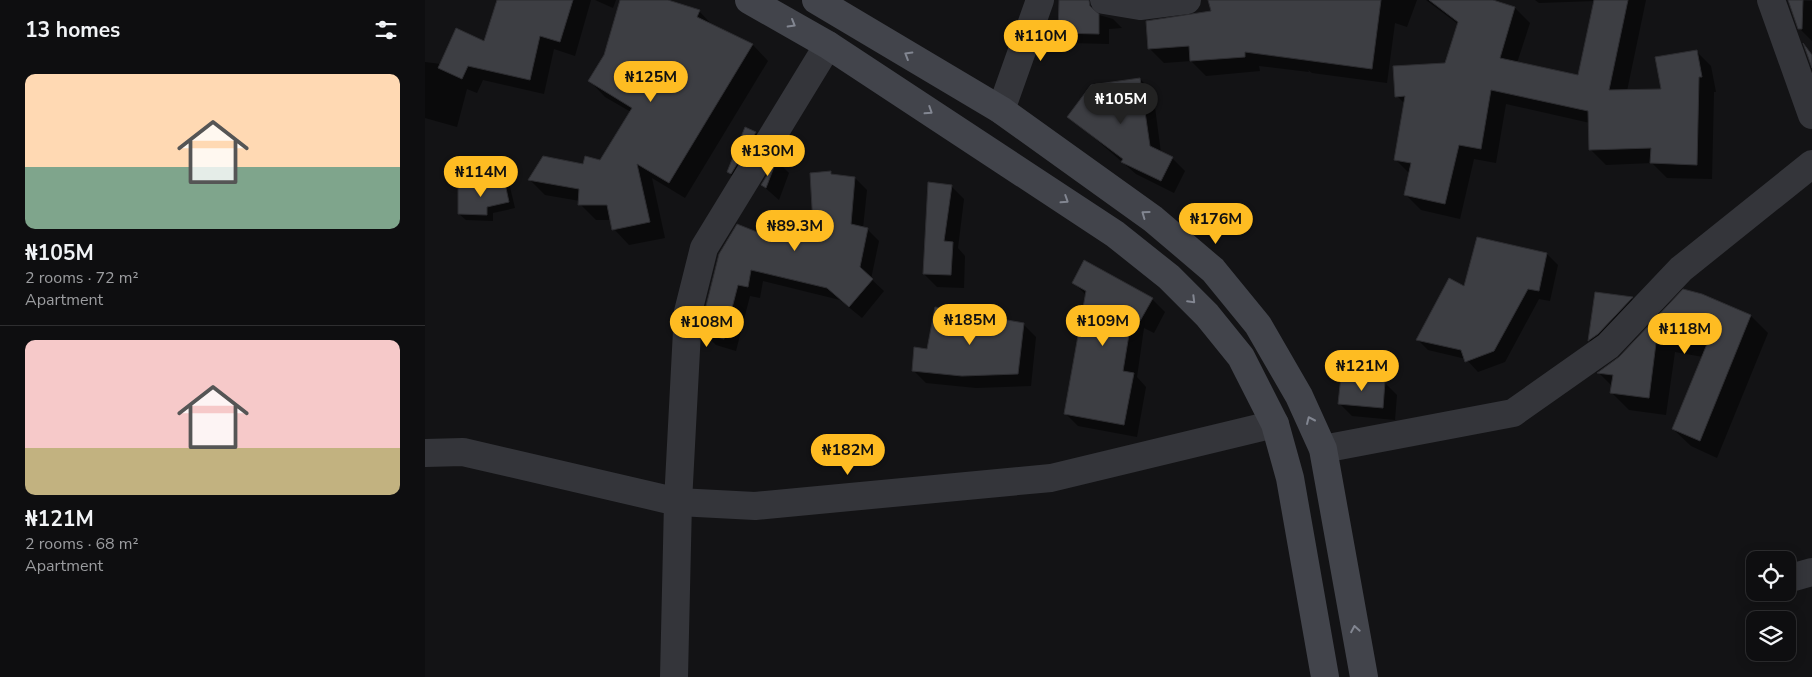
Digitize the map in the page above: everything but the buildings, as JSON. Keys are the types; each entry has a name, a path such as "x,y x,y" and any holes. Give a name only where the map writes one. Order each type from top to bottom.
{"street":[{"path":"749,0 827,45 1115,234 1169,277 1207,315 1241,357 1275,424 1290,478 1325,677"},
{"path":"816,0 1001,110 1153,220 1213,270 1258,325 1299,396 1323,449 1364,677"},
{"path":"1001,110 1040,0"},
{"path":"1105,0 1139,6 1187,0"},
{"path":"1771,0 1812,115"},
{"path":"673,677 677,502 688,312 704,248 827,45"},
{"path":"1323,449 1513,413 1608,346 1681,269 1812,164"},
{"path":"425,452 463,452 677,502 755,506 1051,478 1275,424"},
{"path":"1796,576 1812,572"}]}
